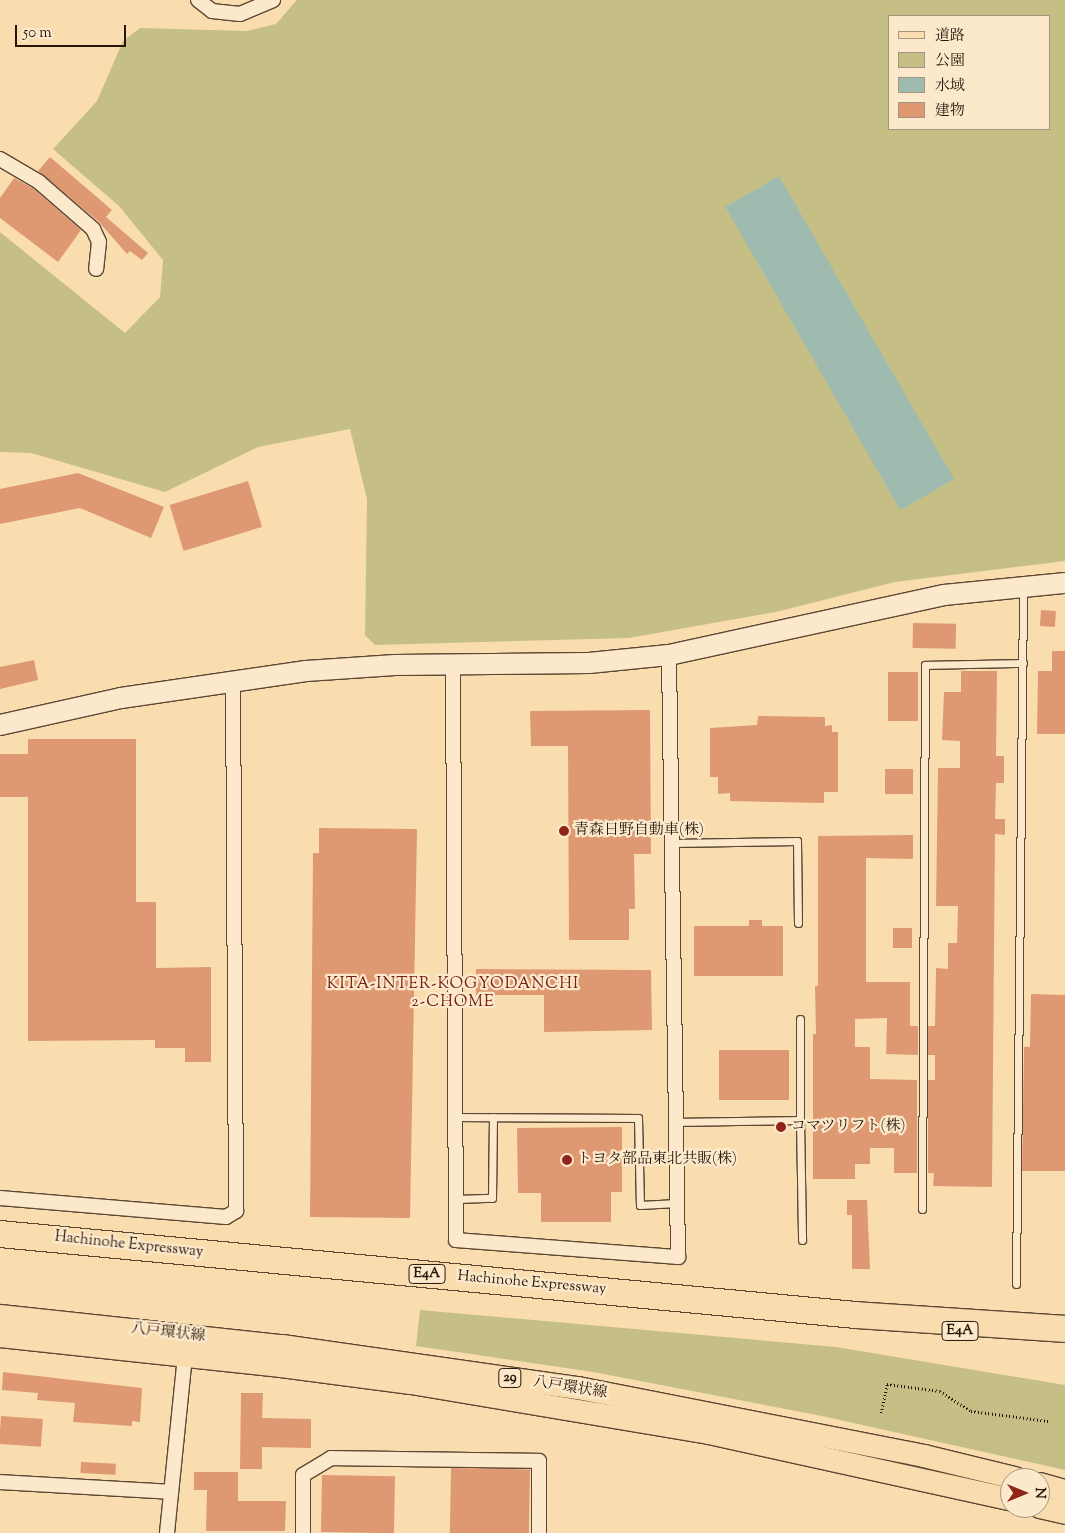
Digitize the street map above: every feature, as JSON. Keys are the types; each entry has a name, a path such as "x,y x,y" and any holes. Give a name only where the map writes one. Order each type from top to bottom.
{"highway":[{"name":"Hachinohe Expressway","path":"0,1234 855,1314 1065,1329"},
{"name":"Hachinohe Expressway","path":"855,1314 1065,1347"}],"main road":[{"name":"八戸環状線","path":"0,1316 282,1346 578,1388 866,1445 1000,1475"},
{"name":"八戸環状線","path":"0,1336 411,1383 728,1437 1000,1497"},
{"path":"1050,1487 1065,1491"},
{"path":"1050,1509 1065,1513"}],"street":[{"path":"198,0 212,12 240,14 273,0"},
{"path":"0,159 39,182 93,229 99,242 96,268"},
{"path":"0,725 121,698 233,680 306,671 453,665 590,663 669,655 944,595 1065,583"},
{"path":"453,665 456,1240 678,1257 669,655"},
{"path":"0,1198 226,1217 236,1211 233,680"},
{"path":"167,1533 185,1356"},
{"path":"303,1533 303,1475 331,1458 540,1461 539,1533"},
{"path":"0,1482 171,1492"}],"lane":[{"path":"1016,1284 1023,663 1022,586"},
{"path":"922,1209 925,665 1023,663"},
{"path":"672,843 796,841 798,924"},
{"path":"800,1019 802,1240"},
{"path":"455,1117 638,1118 640,1205 677,1203"},
{"path":"456,1199 492,1198 493,1117"},
{"path":"676,1122 800,1120"}],"path":[{"path":"881,1413 887,1384 940,1391 971,1411 1048,1421"}],"green space":[{"path":"297,0 1065,0 1065,561 895,582 776,612 629,638 375,645 365,635 367,499 350,429 258,447 165,492 31,453 0,452 0,232 125,333 160,297 163,260 119,206 53,149 97,101 123,41 140,28 247,31 276,24"},
{"path":"420,1310 836,1347 1065,1385 1065,1470 822,1416 593,1372 416,1346"}],"water":[{"path":"779,176 954,479 900,510 725,207"}],"building":[{"path":"50,157 112,210 106,217 148,253 142,260 130,251 127,254 99,222 38,171"},
{"path":"14,178 34,189 81,230 58,262 0,218 0,198"},
{"path":"78,473 164,507 151,538 80,508 0,524 0,489"},
{"path":"248,481 262,527 184,551 170,505"},
{"path":"1041,610 1056,611 1055,627 1040,626"},
{"path":"913,623 956,624 956,649 913,648"},
{"path":"1052,651 1065,651 1065,734 1037,734 1038,671 1052,671"},
{"path":"34,660 38,680 0,689 0,667"},
{"path":"961,671 997,671 996,756 1004,756 1004,783 996,783 995,819 1005,819 1005,835 995,834 992,1187 933,1186 934,1173 928,1173 928,1080 935,1080 935,1055 928,1055 928,1026 935,1026 936,968 948,969 948,943 957,943 958,906 936,906 938,768 960,768 960,741 942,740 944,692 961,692"},
{"path":"888,672 918,672 918,721 888,721"},
{"path":"650,710 651,854 634,854 635,909 629,909 629,940 569,940 568,746 531,746 530,711"},
{"path":"758,716 825,717 825,726 832,725 832,732 838,732 838,792 824,792 824,803 730,801 730,793 718,794 718,777 710,777 710,728 757,725"},
{"path":"28,739 136,739 136,902 156,902 156,968 211,967 211,1062 185,1062 185,1048 155,1048 155,1040 28,1041 28,797 0,797 0,754 28,754"},
{"path":"885,769 913,769 913,794 885,794"},
{"path":"319,828 417,829 410,1218 310,1217 313,853 319,853"},
{"path":"913,835 913,859 866,858 866,982 910,982 910,1026 918,1026 918,1055 886,1054 887,1018 855,1019 855,1047 870,1047 870,1079 917,1080 917,1173 894,1173 894,1148 870,1148 870,1164 855,1164 855,1179 813,1179 813,1034 816,1034 815,986 818,986 818,836"},
{"path":"749,920 762,920 762,926 783,926 783,976 694,976 694,926 749,926"},
{"path":"893,928 912,928 912,948 893,948"},
{"path":"476,969 651,970 652,1030 544,1032 544,995 476,995"},
{"path":"1031,994 1065,995 1065,1171 1022,1171 1024,1047 1030,1047"},
{"path":"719,1050 789,1050 789,1100 719,1100"},
{"path":"622,1127 622,1192 611,1192 611,1222 541,1222 541,1193 518,1193 517,1128"},
{"path":"847,1200 867,1200 870,1269 852,1269 852,1215 847,1215"},
{"path":"3,1372 142,1388 140,1422 132,1421 132,1426 73,1422 75,1403 37,1400 38,1393 2,1390"},
{"path":"241,1393 263,1393 262,1418 311,1419 311,1448 262,1447 262,1469 240,1469"},
{"path":"1,1416 43,1419 41,1447 0,1444"},
{"path":"81,1462 116,1464 115,1475 80,1473"},
{"path":"451,1468 530,1469 529,1533 450,1533"},
{"path":"194,1472 238,1472 238,1501 286,1501 285,1531 206,1531 207,1490 194,1490"},
{"path":"322,1475 395,1476 394,1533 321,1532"}],"place":[{"name":"青森日野自動車(株)","path":"564,831"},
{"name":"コマツリフト(株)","path":"781,1127"},
{"name":"トヨタ部品東北共販(株)","path":"567,1160"}],"district":[{"name":"KITA-INTER-KOGYODANCHI 2-CHOME","path":"453,994"}]}
